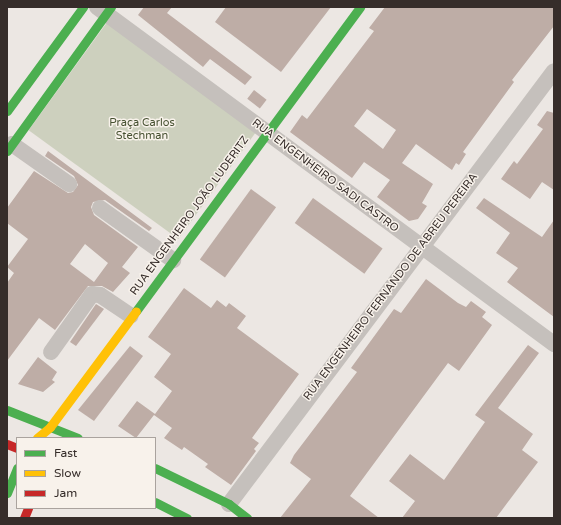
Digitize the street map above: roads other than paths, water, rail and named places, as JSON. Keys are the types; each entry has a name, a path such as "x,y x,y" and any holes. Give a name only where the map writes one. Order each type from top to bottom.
{"street":[{"path":"7,111 83,7"},
{"name":"RUA ENGENHEIRO JOÃO LUDERITZ","path":"38,437 50,427 266,132 360,7"},
{"path":"69,184 9,148 105,9"},
{"name":"RUA ENGENHEIRO SADI CASTRO","path":"105,9 266,132 554,344"},
{"name":"RUA ENGENHEIRO FERNANDO DE ABREU PEREIRA","path":"229,504 554,71"},
{"path":"100,208 173,260"},
{"path":"51,352 92,294 100,295 131,316"},
{"path":"7,410 75,437"},
{"path":"49,437 50,427"},
{"path":"156,468 229,504 247,518"},
{"path":"7,493 16,470"},
{"path":"156,502 187,518"}],"park label":[{"name":"Praça Carlos Stechman","path":"142,130"}]}
